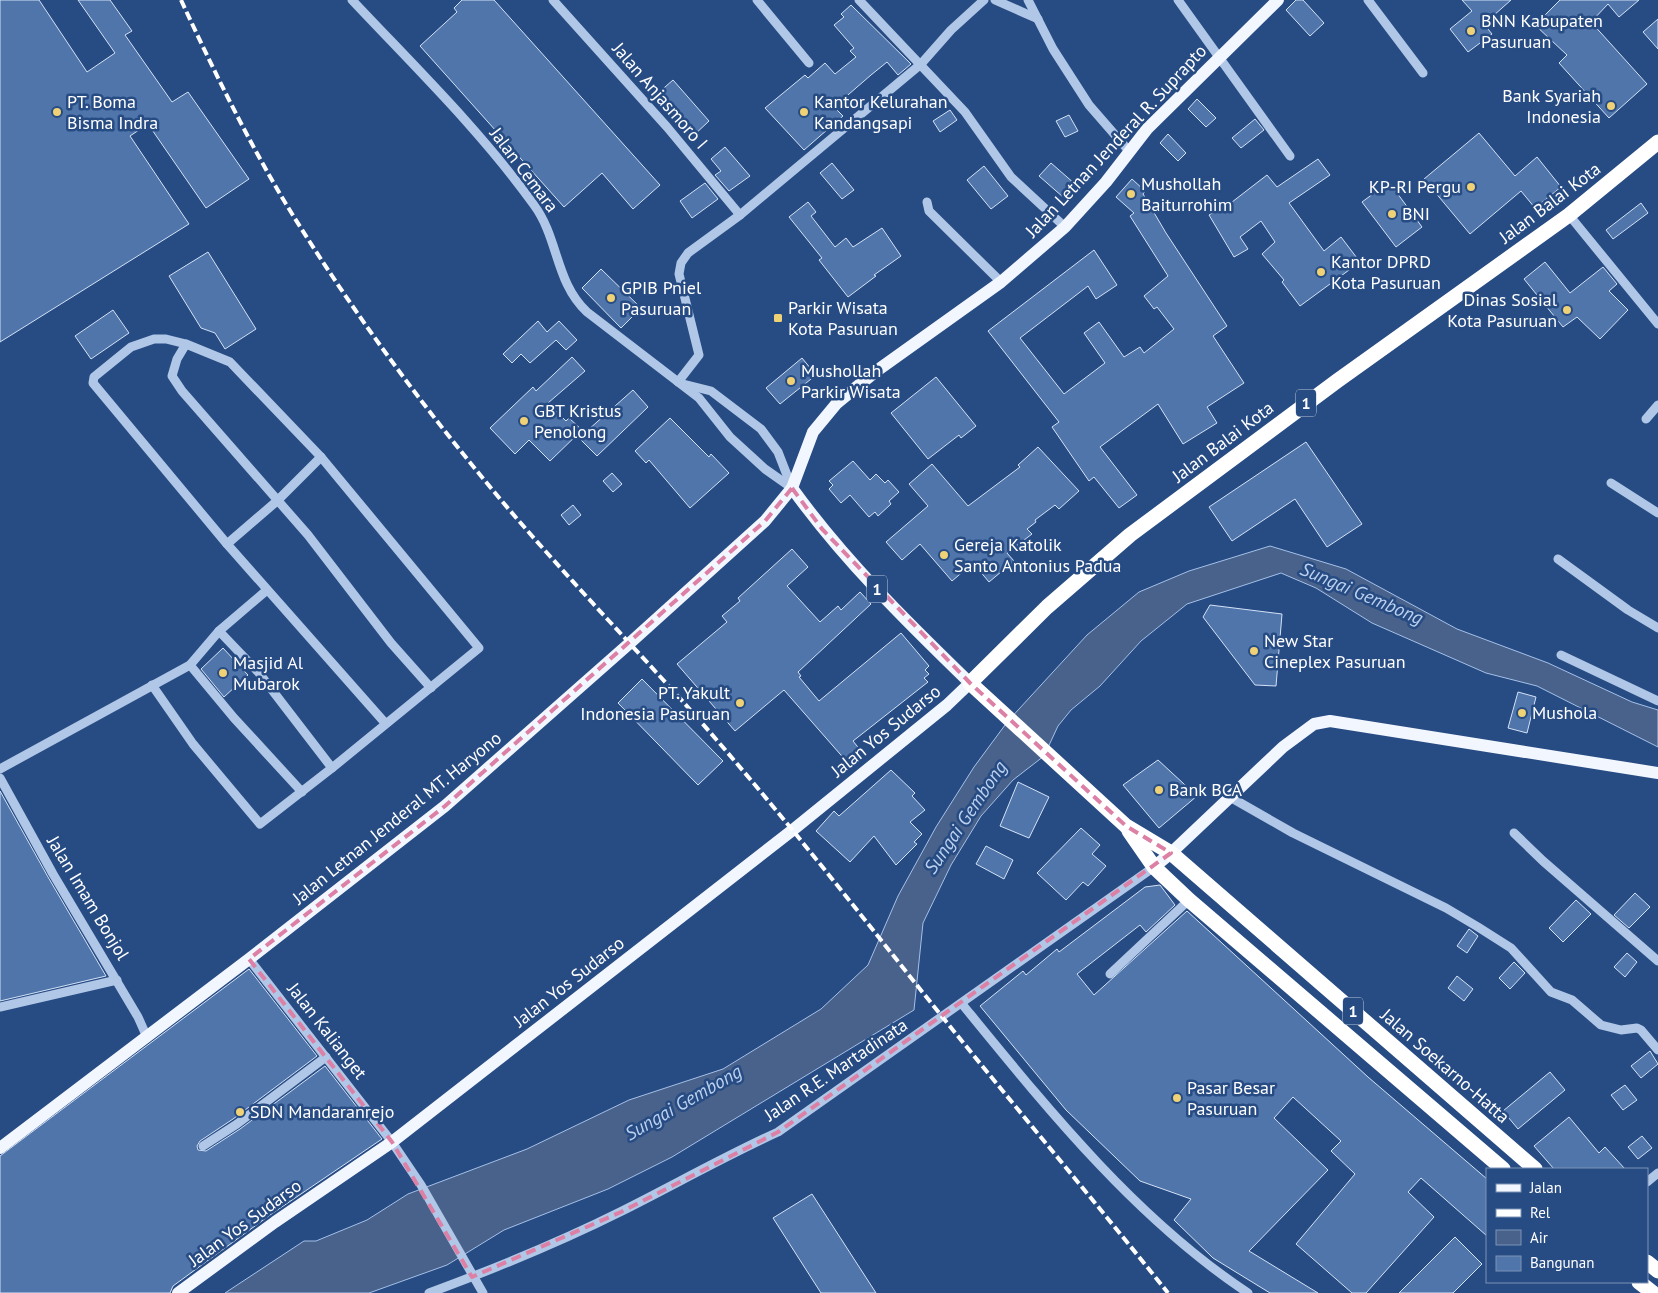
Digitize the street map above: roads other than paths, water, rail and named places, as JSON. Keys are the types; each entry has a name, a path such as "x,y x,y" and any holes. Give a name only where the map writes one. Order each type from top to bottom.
{"highway":[{"name":"Jalan Balai Kota","path":"970,683 1047,608 1130,536 1337,381 1569,215 1658,142"},
{"name":"1","path":"970,683 1126,826 1171,853"},
{"name":"1","path":"1126,826 1154,867 1189,900 1502,1168"},
{"name":"Jalan Soekarno-Hatta","path":"1171,853 1534,1168"},
{"path":"1648,1263 1658,1271"},
{"path":"1640,1283 1653,1293"}],"main road":[{"name":"Jalan Letnan Jenderal R. Suprapto","path":"792,488 814,432 837,403 874,372 1002,282 1065,227 1094,195 1147,129 1278,0"},
{"name":"1","path":"792,488 822,529 900,614 970,683"},
{"name":"Jalan Letnan Jenderal MT. Haryono","path":"0,1148 146,1035 249,959 446,806 765,521 792,488"},
{"name":"Jalan Yos Sudarso","path":"178,1293 275,1222 392,1142 786,836 948,705 970,683"},
{"path":"1154,867 1300,733 1314,724 1330,721 1658,773"}],"street":[{"name":"Jalan Cemara","path":"352,0 457,111 535,205 548,229 572,297 587,312 699,398 730,436 765,469 792,488"},
{"name":"Jalan Anjasmoro I","path":"553,0 667,127 740,215"},
{"path":"757,0 809,63"},
{"path":"859,0 965,112 1011,177 1065,227"},
{"path":"678,382 696,362 699,355 679,274 681,263 688,252 740,215 921,64 951,30 984,0"},
{"path":"995,0 1038,19"},
{"path":"1028,0 1053,49 1089,105 1130,151"},
{"path":"1178,0 1290,156"},
{"path":"1368,0 1423,73"},
{"path":"927,202 929,211 1002,282"},
{"path":"1569,215 1658,324"},
{"path":"152,685 193,744 257,823 263,823 478,650 478,645 321,457 230,362 186,344 166,339 143,341 121,354 92,381 227,544 386,724"},
{"path":"186,344 175,366 173,379 308,535 391,644 431,688"},
{"name":"Jalan Cemara","path":"678,382 711,391 761,429 778,452 792,488"},
{"path":"1646,419 1658,405"},
{"path":"227,544 277,501 321,457"},
{"path":"1611,484 1658,513"},
{"path":"1558,559 1628,610 1658,628"},
{"path":"0,769 190,665 219,631 267,590"},
{"path":"219,631 258,673 332,768"},
{"path":"1561,655 1658,701"},
{"path":"190,665 234,718 302,792"},
{"name":"Jalan Imam Bonjol","path":"0,778 53,874 117,980 146,1035"},
{"path":"1230,798 1293,833 1446,908 1478,926 1512,948 1551,992 1572,1000 1601,1025 1621,1030 1637,1028 1642,1030 1658,1050"},
{"path":"1514,833 1543,861 1658,961"},
{"name":"Jalan R.E. Martadinata","path":"429,1293 472,1277 621,1212 725,1156 778,1132 1154,867"},
{"path":"1110,974 1189,900"},
{"name":"Jalan Kalianget","path":"249,959 392,1142 421,1185 472,1277 484,1293"},
{"path":"0,1006 117,980"},
{"path":"962,1004 1076,1139 1153,1218 1212,1269 1248,1293"},
{"path":"203,1146 237,1124 326,1056"},
{"path":"1648,1181 1658,1172"}],"water":[{"name":"Sungai Gembong","path":"1270,546 1346,569 1457,629 1548,663 1632,702 1658,710 1658,747 1537,686 1486,673 1372,623 1316,588 1281,573 1187,604 1141,641 1100,686 1071,710 1058,726 1044,756 1013,780 981,816 951,865 923,923 914,1010 672,1157 608,1189 504,1230 447,1265 369,1293 225,1293 304,1241 316,1241 367,1220 408,1194 527,1149 629,1100 723,1069 821,1009 868,965 898,896 936,827 974,767 1008,721 1087,635 1139,592 1189,571"}],"railway":[{"path":"181,0 231,104 286,204 353,307 426,407 508,508 701,723 812,853 968,1049 1168,1293"}],"place":[{"name":"BNN Kabupaten Pasuruan","path":"1471,31"},
{"name":"Bank Syariah Indonesia","path":"1611,106"},
{"name":"PT. Boma Bisma Indra","path":"57,112"},
{"name":"Kantor Kelurahan Kandangsapi","path":"804,112"},
{"name":"KP-RI Pergu","path":"1471,187"},
{"name":"Mushollah Baiturrohim","path":"1131,194"},
{"name":"BNI","path":"1392,214"},
{"name":"Kantor DPRD Kota Pasuruan","path":"1321,272"},
{"name":"GPIB Pniel Pasuruan","path":"611,298"},
{"name":"Dinas Sosial Kota Pasuruan","path":"1567,310"},
{"name":"Parkir Wisata Kota Pasuruan","path":"778,318"},
{"name":"Mushollah Parkir Wisata","path":"791,381"},
{"name":"GBT Kristus Penolong","path":"524,421"},
{"name":"Gereja Katolik Santo Antonius Padua","path":"944,555"},
{"name":"New Star Cineplex Pasuruan","path":"1254,651"},
{"name":"Masjid Al Mubarok","path":"223,673"},
{"name":"PT. Yakult Indonesia Pasuruan","path":"740,703"},
{"name":"Mushola","path":"1522,713"},
{"name":"Bank BCA","path":"1159,790"},
{"name":"Pasar Besar Pasuruan","path":"1177,1098"},
{"name":"SDN Mandaranrejo","path":"240,1112"}]}
